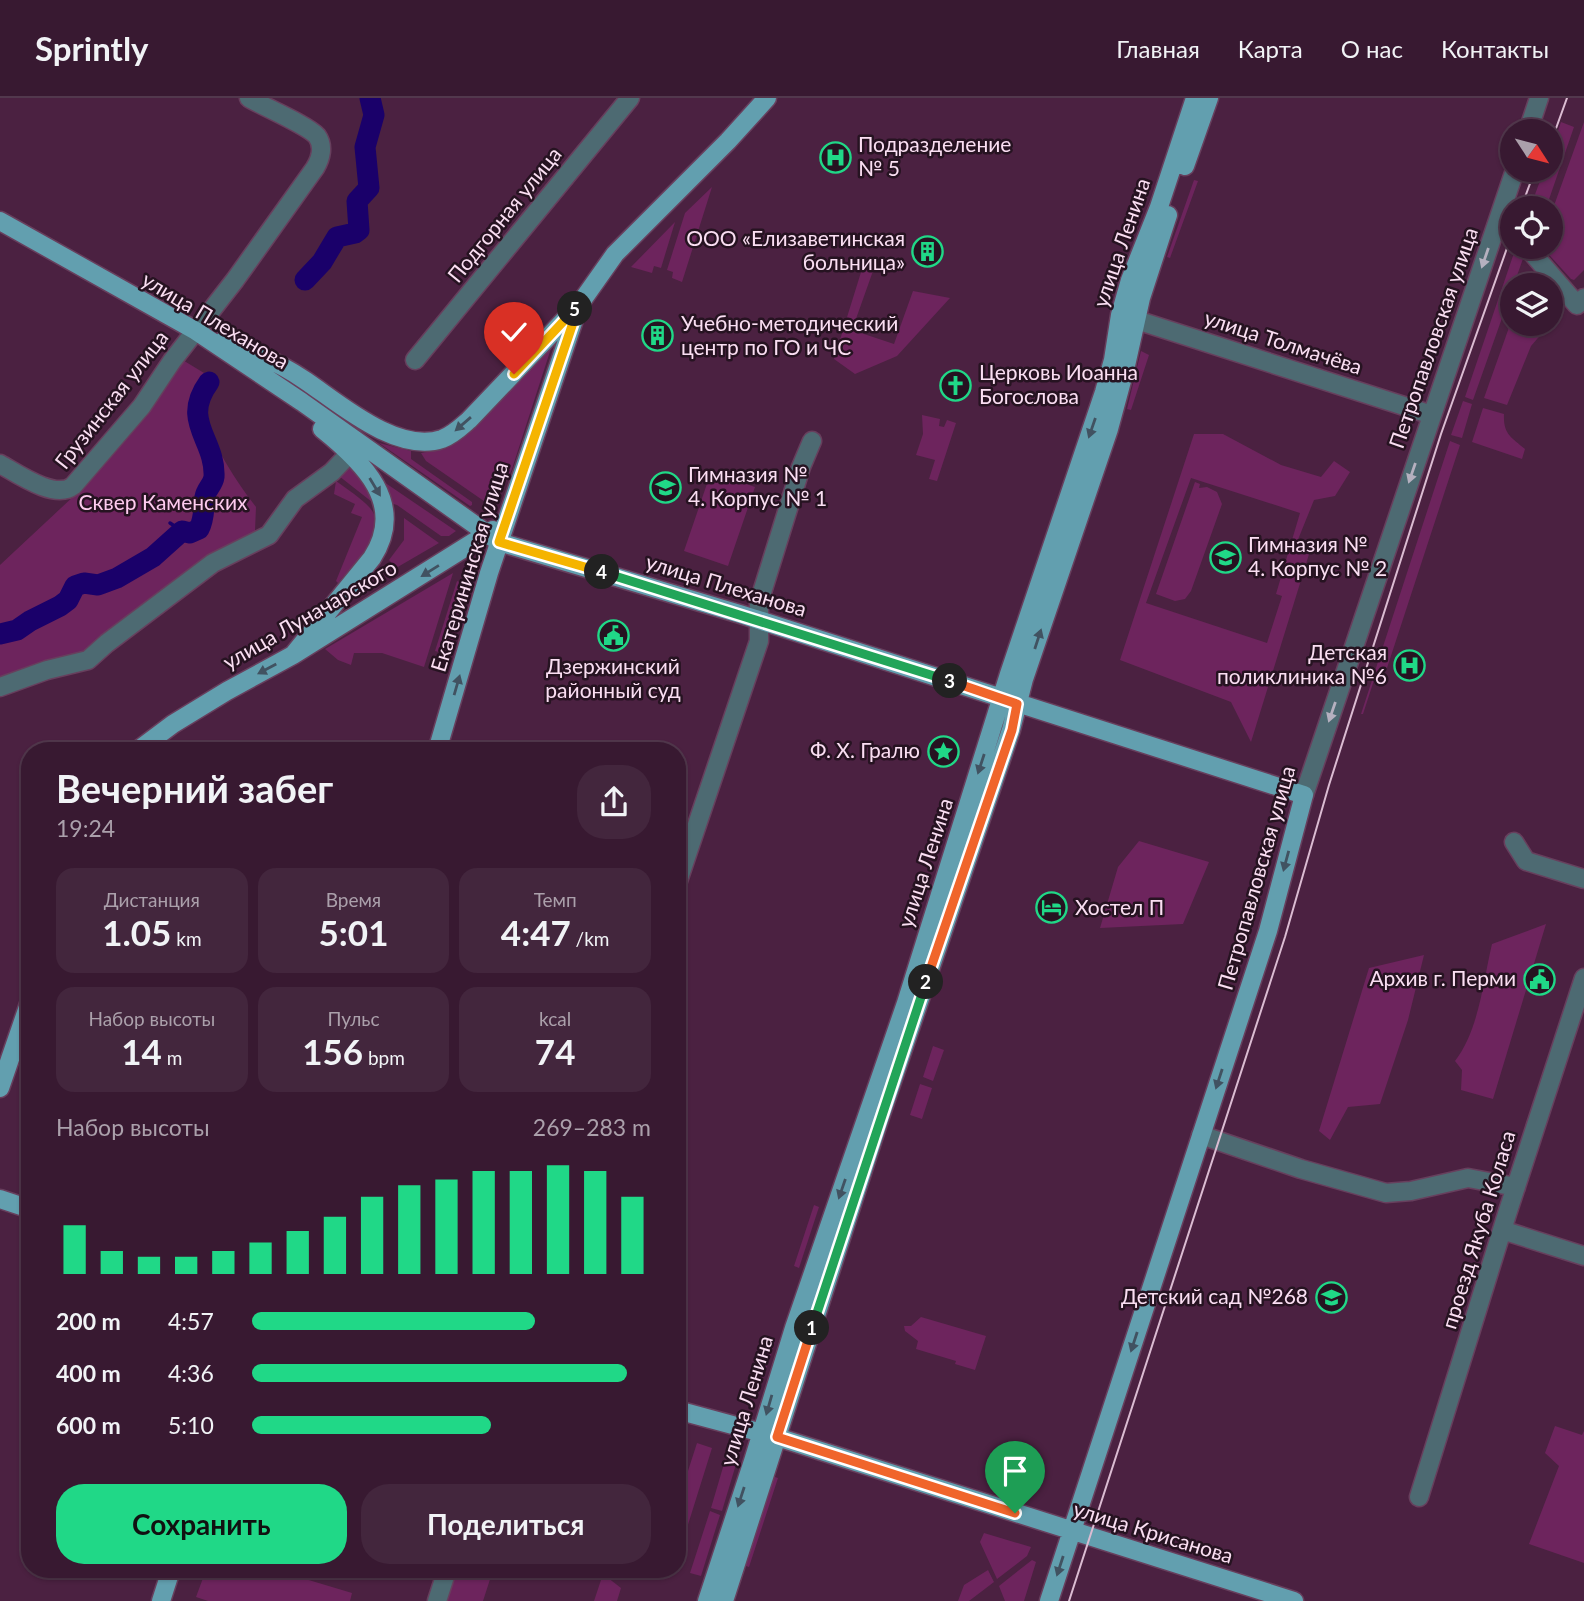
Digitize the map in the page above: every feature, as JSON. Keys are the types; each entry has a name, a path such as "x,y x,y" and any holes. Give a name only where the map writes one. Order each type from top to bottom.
{"main road":[{"name":"Екатерининская улица","path":"440,742 493,538 506,518 579,305 615,254 767,98"},
{"name":"улица Ленина","path":"1128,318 1130,280 1159,206 1195,98"},
{"name":"улица Ленина","path":"724,1601 769,1435 794,1328 1009,701 1113,360 1149,268 1209,98"},
{"path":"0,221 44,247 109,292 193,335 303,415 349,454 369,477 380,496 386,516 384,532 376,551 293,654"},
{"path":"193,335 249,349 283,366 373,426 400,436 430,441 450,435 469,420 579,305"},
{"name":"улица Плеханова","path":"193,335 302,402 493,538 759,620 1304,795"},
{"name":"улица Луначарского","path":"148,742 216,697 493,538"},
{"name":"Петропавловская улица","path":"1049,1601 1268,931 1304,795"},
{"path":"0,1088 21,1027"},
{"path":"0,1199 21,1206"},
{"name":"улица Крисанова","path":"686,1412 769,1435 1294,1601"},
{"name":"улица Ленина","path":"707,1601 769,1435"},
{"path":"161,1601 168,1578"}],"street":[{"name":"Грузинская улица","path":"0,464 60,492 73,486 142,406 316,168 321,154 320,142 314,133 249,98"},
{"name":"Подгорная улица","path":"415,360 630,98"},
{"path":"1532,119 1539,98"},
{"name":"Петропавловская улица","path":"1304,795 1432,415 1500,239"},
{"path":"1537,259 1577,305 1584,298"},
{"name":"улица Толмачёва","path":"1128,318 1432,415"},
{"path":"686,857 759,641 759,602 801,467 812,441"},
{"path":"0,687 47,670 88,660 213,563 269,535 290,504 306,489 332,472 349,454"},
{"path":"1514,842 1526,861 1584,878"},
{"name":"проезд Якуба Коласа","path":"1419,1497 1584,978"},
{"path":"1201,1135 1301,1169 1386,1193 1412,1191 1468,1178 1516,1187"},
{"path":"1502,1230 1584,1256"},
{"path":"437,1601 444,1578"}],"green space":[{"path":"1584,122 1584,270 1574,280 1553,259 1563,259 1563,196 1557,196"},
{"path":"1563,123 1574,127 1563,159"},
{"path":"1194,180 1198,181 1170,258 1167,257"},
{"path":"1540,182 1555,182 1550,196 1534,196"},
{"path":"712,187 682,282 672,278 673,272 667,270 685,213"},
{"path":"675,222 661,268 654,266 652,273 631,267"},
{"path":"1512,259 1523,259 1518,273 1507,273"},
{"path":"862,269 873,271 852,330 894,344 913,291 950,298 897,356 855,374 834,359"},
{"path":"1500,294 1500,324 1473,400 1465,397"},
{"path":"555,336 512,469 494,508 426,461 421,453 445,449 463,437"},
{"path":"1506,336 1540,336 1531,346 1507,405 1484,398"},
{"path":"1141,351 1149,355 1131,410 1127,409"},
{"name":"Сквер Каменских","path":"181,359 209,376 198,397 221,455 256,507 255,531 227,546 70,661 0,683 0,565 76,494"},
{"path":"1463,401 1472,404 1462,438 1451,435"},
{"path":"1483,408 1504,414 1507,431 1525,449 1522,459 1472,442"},
{"path":"922,415 940,419 939,426 944,427 947,420 956,423 937,481 929,479 935,460 916,455 923,434"},
{"path":"1194,434 1223,434 1281,465 1321,477 1334,461 1350,472 1335,496 1314,500 1297,542 1310,551 1251,742 1231,702 1120,660","holes":["1191,478 1300,513 1276,594 1282,596 1267,643 1146,603"]},
{"path":"1450,441 1460,445 1387,668 1376,674 1361,714"},
{"path":"379,443 411,451 411,459 472,502 472,505 470,506"},
{"path":"350,466 354,469 379,505 339,476"},
{"path":"711,472 755,487 728,566 684,551"},
{"path":"336,481 370,508 375,517 375,527 367,548 338,583 336,581 362,517 351,513 355,504 334,494"},
{"path":"384,482 456,531 449,536 441,536 397,505 390,503"},
{"path":"1195,482 1200,484 1199,488 1207,487 1217,492 1222,504 1191,591 1185,599 1175,601 1156,594"},
{"path":"404,518 439,543 396,568 389,560 404,540"},
{"path":"453,573 424,667 382,653 354,653 351,665 338,660 325,649"},
{"path":"457,581 466,585 468,591 449,655 435,651"},
{"path":"1139,841 1209,862 1183,924 1100,928 1118,867"},
{"path":"1546,924 1493,1099 1461,1090 1462,1070 1455,1061 1475,1020 1492,944"},
{"path":"1424,955 1408,1020 1380,1104 1348,1107 1330,1140 1319,1131 1369,968"},
{"path":"933,1046 944,1050 933,1081 923,1077"},
{"path":"920,1084 932,1088 922,1119 910,1115"},
{"path":"814,1205 819,1207 799,1268 794,1266"},
{"path":"921,1317 986,1336 975,1370 955,1364 956,1361 916,1349 918,1341 905,1331 904,1326 911,1326"},
{"path":"770,1338 776,1339 759,1390 754,1385"},
{"path":"1555,1426 1582,1435 1584,1431 1584,1563 1529,1544 1559,1466 1545,1453"},
{"path":"697,1443 712,1448 686,1531 686,1477"},
{"path":"726,1457 737,1461 722,1511 711,1508"},
{"path":"772,1476 778,1478 749,1567 743,1565"},
{"path":"710,1511 720,1515 701,1576 690,1573"},
{"path":"984,1533 1031,1547 1027,1556 997,1579 980,1542"},
{"path":"1032,1560 1036,1562 1024,1601 1005,1601 999,1586"},
{"path":"988,1570 994,1582 969,1601 958,1601 964,1585"},
{"path":"203,1578 302,1578 352,1593 350,1601 208,1601 196,1597"},
{"path":"447,1578 490,1578 483,1601 440,1601"},
{"path":"602,1578 608,1578 621,1588 617,1601 594,1601"}],"waterway":[{"path":"305,280 322,262 337,237 359,230 357,201 369,188 365,147 374,115 370,98"},
{"path":"0,634 17,630 60,606 68,600 75,586 84,583 98,585 117,578 153,557 182,531 190,533 199,529 206,494 214,477 210,452 198,420 201,396 209,382"},
{"path":"170,523 182,531"}],"tram line":[{"path":"1559,119 1567,98"},
{"path":"1525,196 1531,182"},
{"path":"1069,1601 1285,937 1329,785 1441,434 1503,259"}],"place":[{"name":"Подразделение № 5","path":"835,157"},
{"name":"ООО «Елизаветинская больница»","path":"928,251"},
{"name":"Учебно-методический центр по ГО и ЧС","path":"658,336"},
{"name":"Церковь Иоанна Богослова","path":"956,385"},
{"name":"Гимназия № 4. Корпус № 1","path":"665,487"},
{"name":"Гимназия № 4. Корпус № 2","path":"1225,557"},
{"name":"Дзержинский районный суд","path":"613,635"},
{"name":"Детская поликлиника №6","path":"1410,665"},
{"name":"Ф. Х. Гралю","path":"943,751"},
{"name":"Хостел П","path":"1052,908"},
{"name":"Архив г. Перми","path":"1539,979"},
{"name":"Детский сад №268","path":"1331,1297"}],"route":[{"path":"514,374 579,305 499,542 740,614 1017,704 1012,730 880,1117 777,1437 1015,1513"}]}
